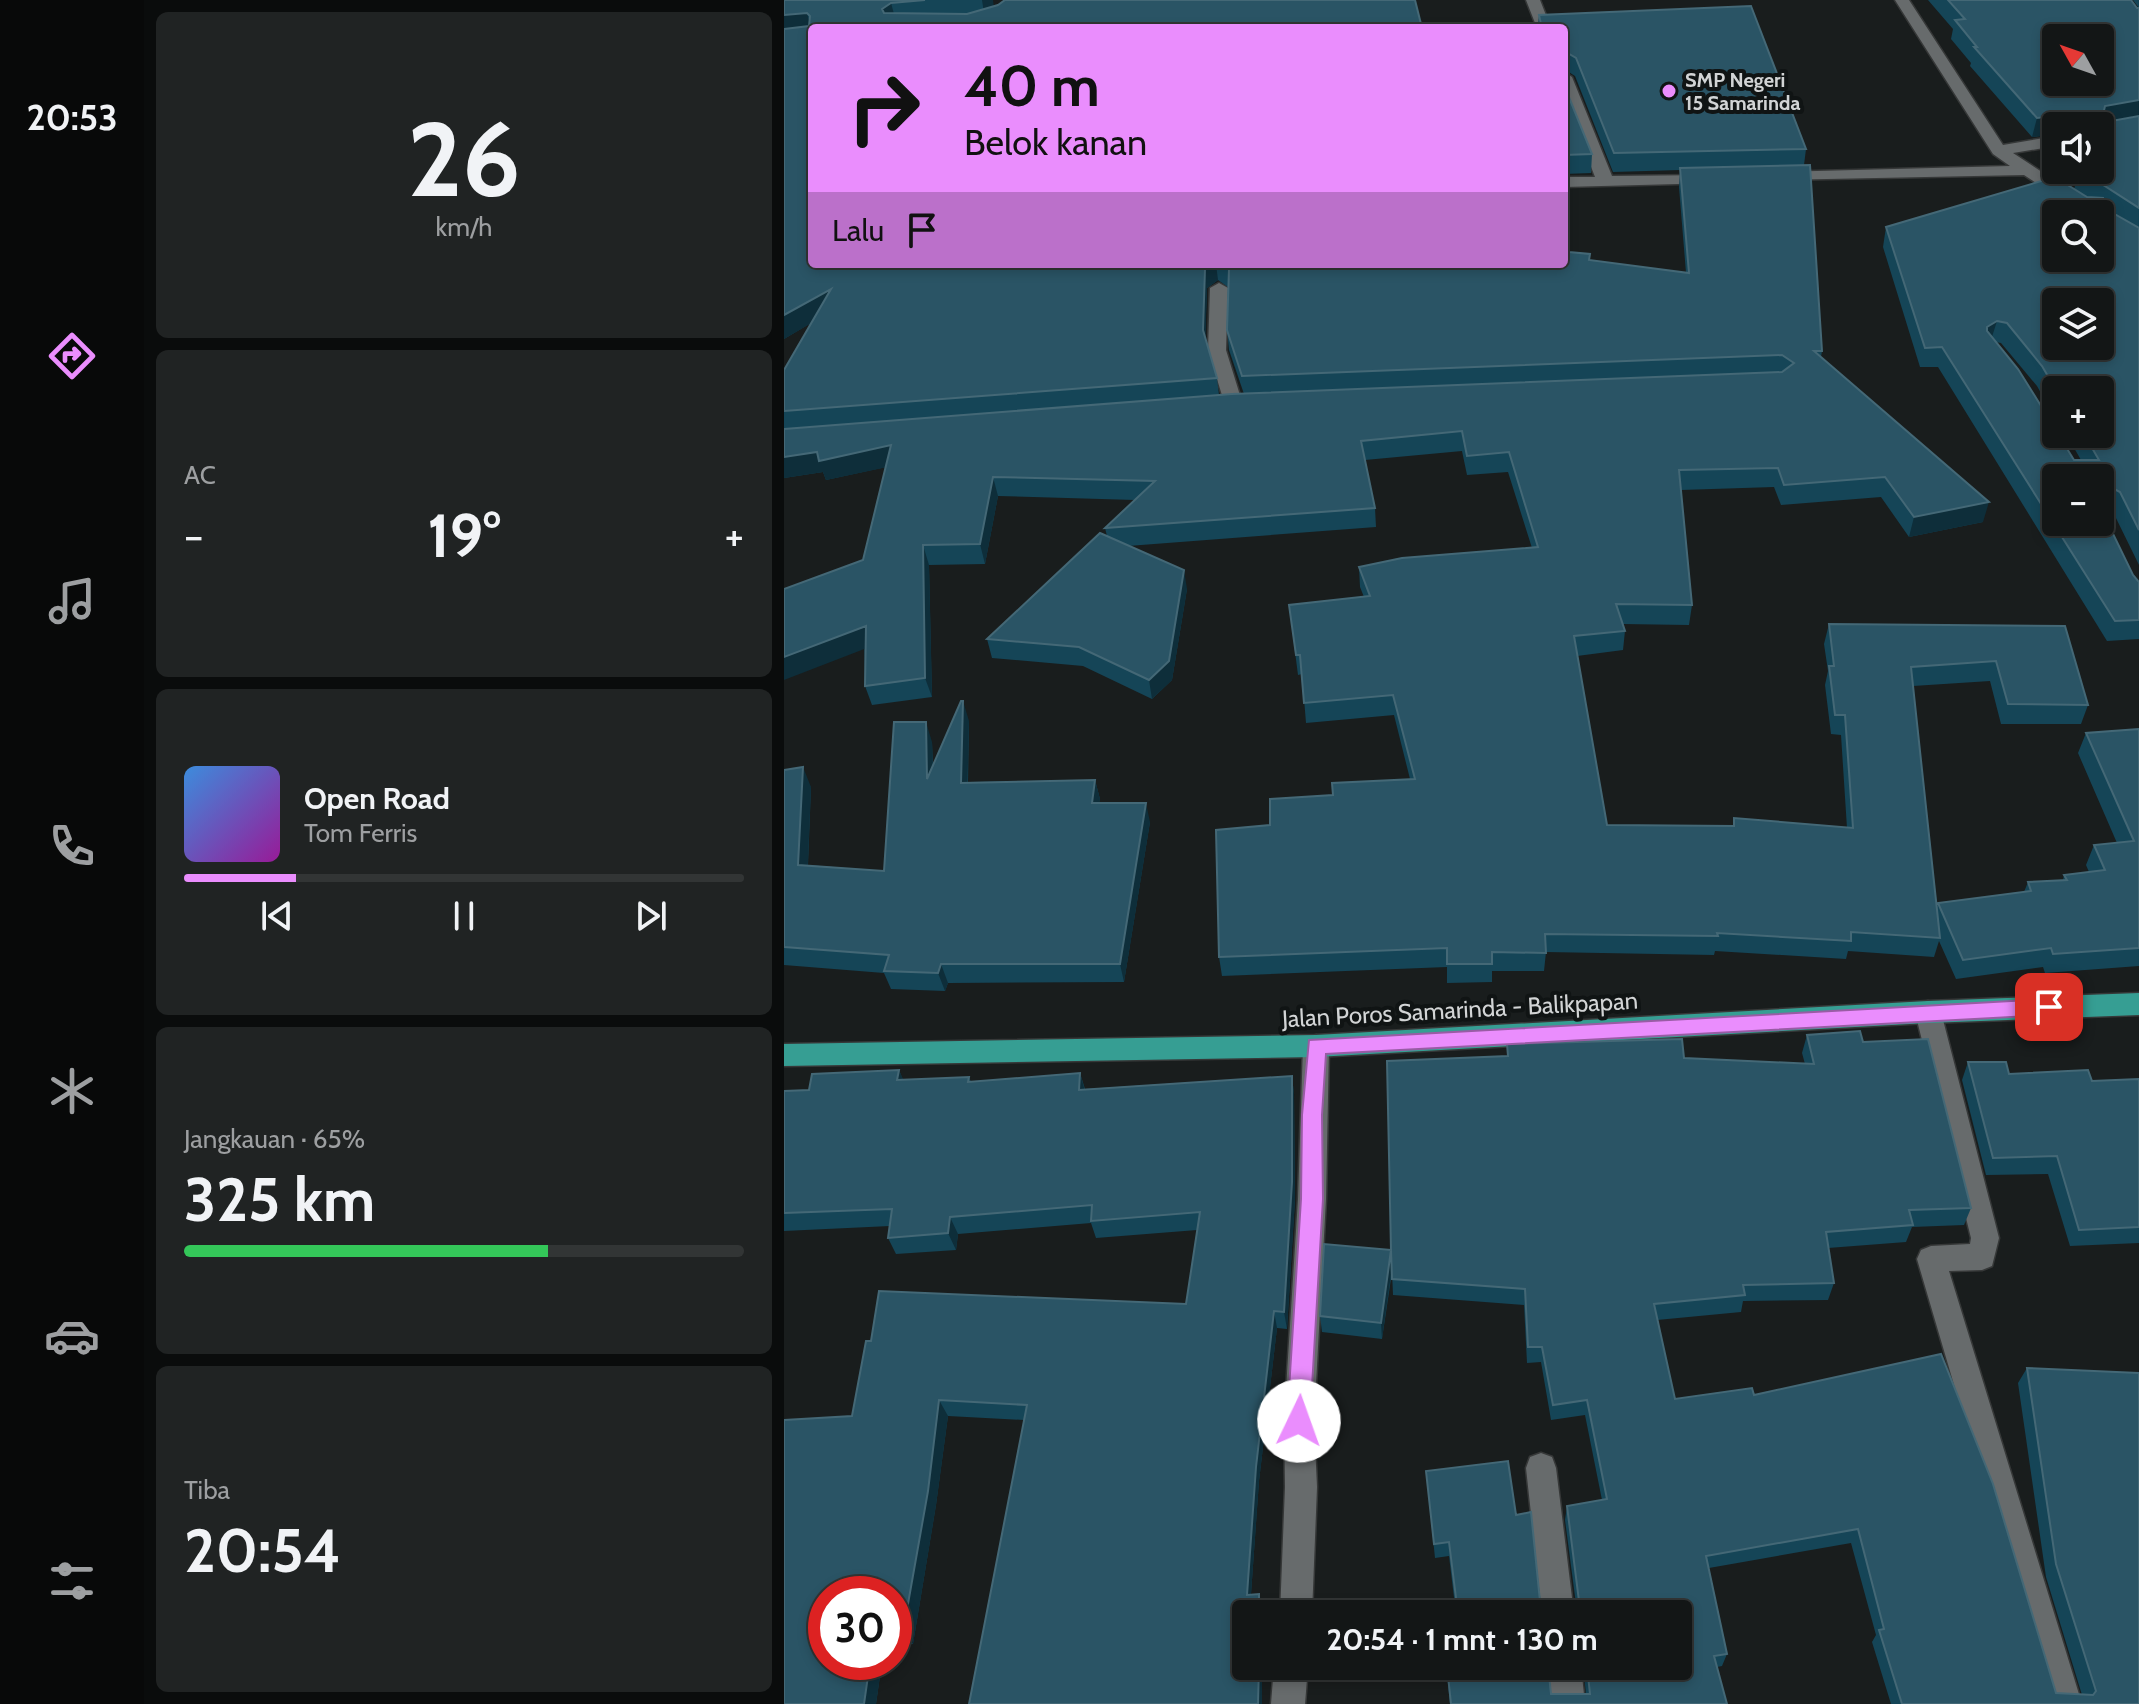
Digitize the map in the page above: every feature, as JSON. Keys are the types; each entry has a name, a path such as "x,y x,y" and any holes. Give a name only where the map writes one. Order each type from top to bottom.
{"highway":[{"name":"Jalan Poros Samarinda - Balikpapan","path":"784,1055 1316,1046 1928,1012 2139,1004"}],"street":[{"path":"1533,0 1542,24"},
{"path":"1902,0 1999,151 2072,200"},
{"path":"1568,87 1606,183"},
{"path":"1999,151 2042,143"},
{"path":"1761,178 2024,170"},
{"path":"1568,182 1730,179"},
{"path":"1219,288 1217,350 1234,405"},
{"path":"1928,1012 1985,1238 1982,1257 1931,1259 1964,1375 2000,1479 2065,1704"},
{"path":"1297,1600 1301,1487 1299,1421 1312,1199 1316,1046"},
{"path":"1541,1468 1556,1600"},
{"path":"1288,1704 1290,1680"},
{"path":"1565,1680 1568,1704"}],"building":[{"path":"784,0 925,0 891,3 882,9 884,13 967,14 1005,0 1415,0 1421,24 809,24 807,13 784,15"},
{"path":"1948,0 2131,0 2139,8 2139,100 2105,106 2104,112 2042,112 2042,117 2037,118 1974,47 1977,47 1955,20 1965,19"},
{"name":"SMP Negeri 15 Samarinda","path":"1751,6 1806,149 1614,153 1576,58 1568,53 1568,24 1541,24 1539,15"},
{"path":"808,26 808,268 1206,268 1203,330 1217,378 784,411 784,370 831,289 784,315 784,29"},
{"path":"1568,95 1592,154 1568,155"},
{"path":"2139,116 2139,208 2102,184 2114,184 2114,121"},
{"path":"1810,165 1822,351 1814,351 1989,502 1914,517 1885,477 1784,485 1778,468 1679,470 1692,605 1616,604 1625,631 1574,636 1607,825 1734,826 1734,818 1853,828 1845,715 1835,715 1829,666 1834,666 1829,624 2065,626 2088,705 2008,704 1996,661 1911,667 1940,938 1851,932 1851,941 1717,933 1718,936 1545,934 1546,953 1492,952 1492,964 1447,964 1447,948 1219,957 1216,830 1270,825 1270,799 1333,795 1332,783 1415,779 1393,695 1304,703 1300,655 1296,655 1289,605 1370,596 1359,567 1402,558 1538,547 1509,452 1467,456 1462,431 1361,441 1375,508 1105,528 1155,481 993,477 980,544 923,545 925,678 865,686 866,626 784,657 784,589 863,560 891,445 819,461 817,452 784,457 784,429 1232,394 1782,372 1794,363 1782,355 1242,376 1227,330 1227,268 1568,268 1568,249 1590,254 1589,260 1689,273 1680,168"},
{"path":"2042,181 2042,184 2066,184 2087,197 2103,200 2042,200 2042,272 2114,272 2114,214 2139,228 2139,530 2120,492 2114,489 2114,464 2042,464 2042,505 1942,347 1925,348 1886,227"},
{"path":"1100,533 1184,570 1169,661 1149,680 1079,647 987,639"},
{"path":"2061,536 2114,536 2139,582 2139,620 2115,621"},
{"path":"961,701 961,783 1095,780 1092,803 1146,803 1120,964 941,964 938,973 884,971 889,955 784,947 784,770 803,767 798,865 884,871 894,722 926,722 927,779"},
{"path":"2139,729 2139,948 2053,954 2051,948 1963,960 1938,903 2031,891 2028,882 2067,880 2064,875 2105,870 2094,845 2134,841 2086,733"},
{"path":"1860,1031 1863,1042 1928,1039 1971,1208 1909,1210 1913,1225 1826,1232 1834,1283 1743,1285 1745,1295 1654,1304 1675,1399 1752,1388 1754,1395 1941,1354 1993,1484 2056,1693 2093,1695 2096,1691 2056,1564 2027,1368 2139,1373 2139,1704 1902,1704 1879,1630 1884,1629 1858,1529 1706,1556 1727,1654 1714,1656 1727,1704 1451,1704 1448,1680 1550,1680 1551,1694 1590,1694 1588,1680 1692,1680 1692,1600 1579,1600 1567,1506 1607,1499 1587,1400 1553,1405 1542,1347 1528,1347 1525,1289 1392,1279 1387,1061 1508,1056 1507,1044 1682,1039 1684,1058 1814,1064 1807,1035"},
{"path":"1968,1062 2006,1062 2009,1074 2088,1070 2092,1081 2139,1079 2139,1227 2079,1230 2057,1156 1993,1158"},
{"path":"899,1070 897,1080 969,1077 968,1082 1080,1073 1079,1090 1292,1076 1292,1182 1284,1312 1274,1311 1256,1467 1247,1595 1259,1594 1259,1600 1232,1600 1232,1680 1259,1680 1258,1704 969,1704 1027,1405 939,1400 928,1491 912,1581 912,1576 808,1576 808,1680 867,1680 864,1704 784,1704 784,1420 852,1416 866,1341 871,1341 879,1291 1186,1304 1200,1212 1091,1221 1092,1205 950,1217 948,1233 888,1238 892,1209 784,1213 784,1091 809,1090 812,1074"},
{"path":"1324,1244 1391,1250 1381,1323 1320,1316"},
{"path":"1508,1461 1516,1515 1531,1512 1540,1600 1456,1600 1449,1542 1434,1544 1426,1471"}],"place":[{"name":"SMP Negeri 15 Samarinda","path":"1669,91"}],"route":[{"path":"1299,1421 1312,1199 1316,1046 2049,1007"}]}
